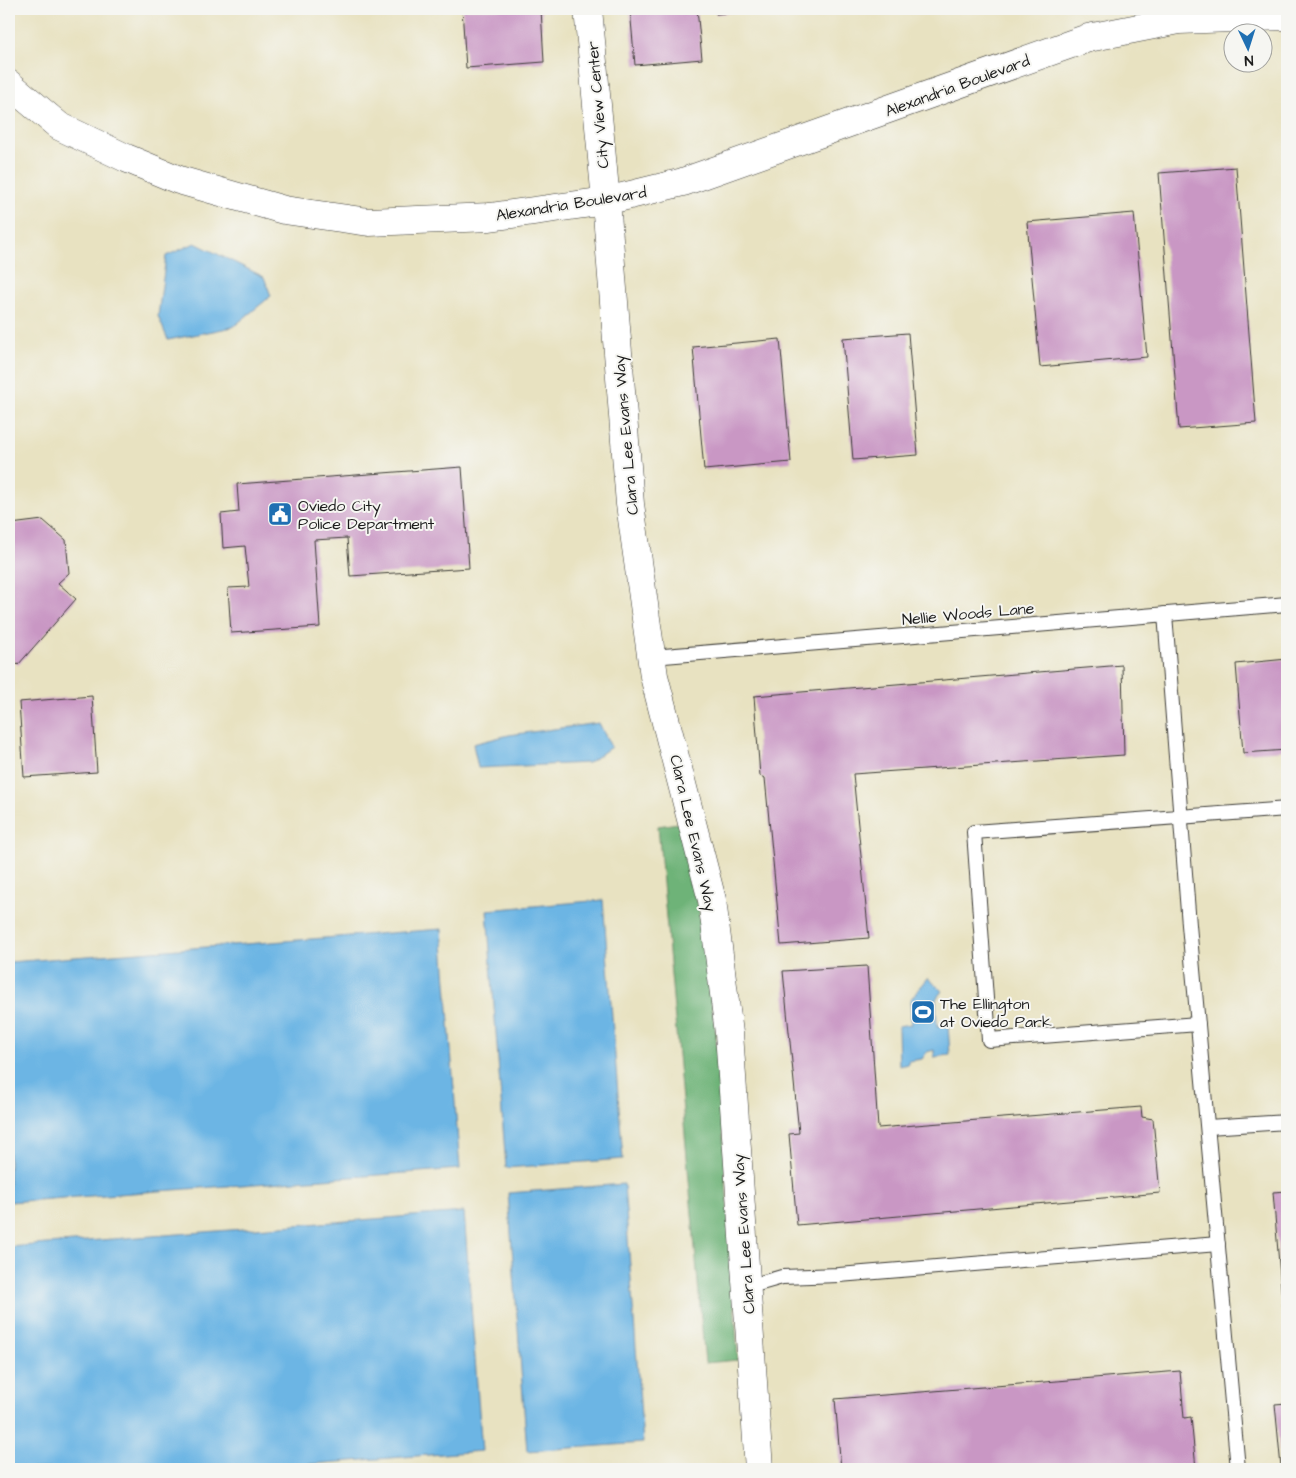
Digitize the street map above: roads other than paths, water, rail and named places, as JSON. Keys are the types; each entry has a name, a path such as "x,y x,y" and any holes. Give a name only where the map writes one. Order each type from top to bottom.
{"street":[{"name":"City View Center","path":"588,9 606,201"},
{"name":"Alexandria Boulevard","path":"9,84 59,126 126,158 179,180 284,210 368,222 490,217 606,201 683,182 1088,38 1179,20 1235,13 1287,16"},
{"name":"Clara Lee Evans Way","path":"606,201 630,504 654,676 712,900 729,1033 759,1469"}],"lane":[{"name":"Nellie Woods Lane","path":"652,657 1287,604"},
{"path":"1165,614 1180,815 1238,1469"},
{"path":"1198,1024 989,1040 974,832 1180,815 1287,809"},
{"path":"1208,1127 1287,1122"},
{"path":"747,1287 782,1277 839,1275 1218,1244"}],"water":[{"path":"195,243 264,277 271,296 233,327 168,340 158,316 166,256"},
{"path":"599,723 611,747 588,763 478,768 473,744 509,735"},
{"path":"603,900 623,1159 506,1168 487,910"},
{"path":"442,929 460,1169 9,1202 9,962"},
{"name":"The Ellington at Oviedo Park","path":"928,978 942,991 936,999 937,1026 948,1025 950,1055 934,1057 934,1050 927,1052 922,1059 909,1061 909,1064 899,1066 898,1026 911,1024 910,1000"},
{"path":"624,1184 643,1443 527,1451 508,1193"},
{"path":"464,1212 482,1451 246,1469 9,1469 9,1247"}],"place":[{"name":"Oviedo City Police Department","path":"280,514"},
{"name":"The Ellington at Oviedo Park","path":"923,1012"}]}
